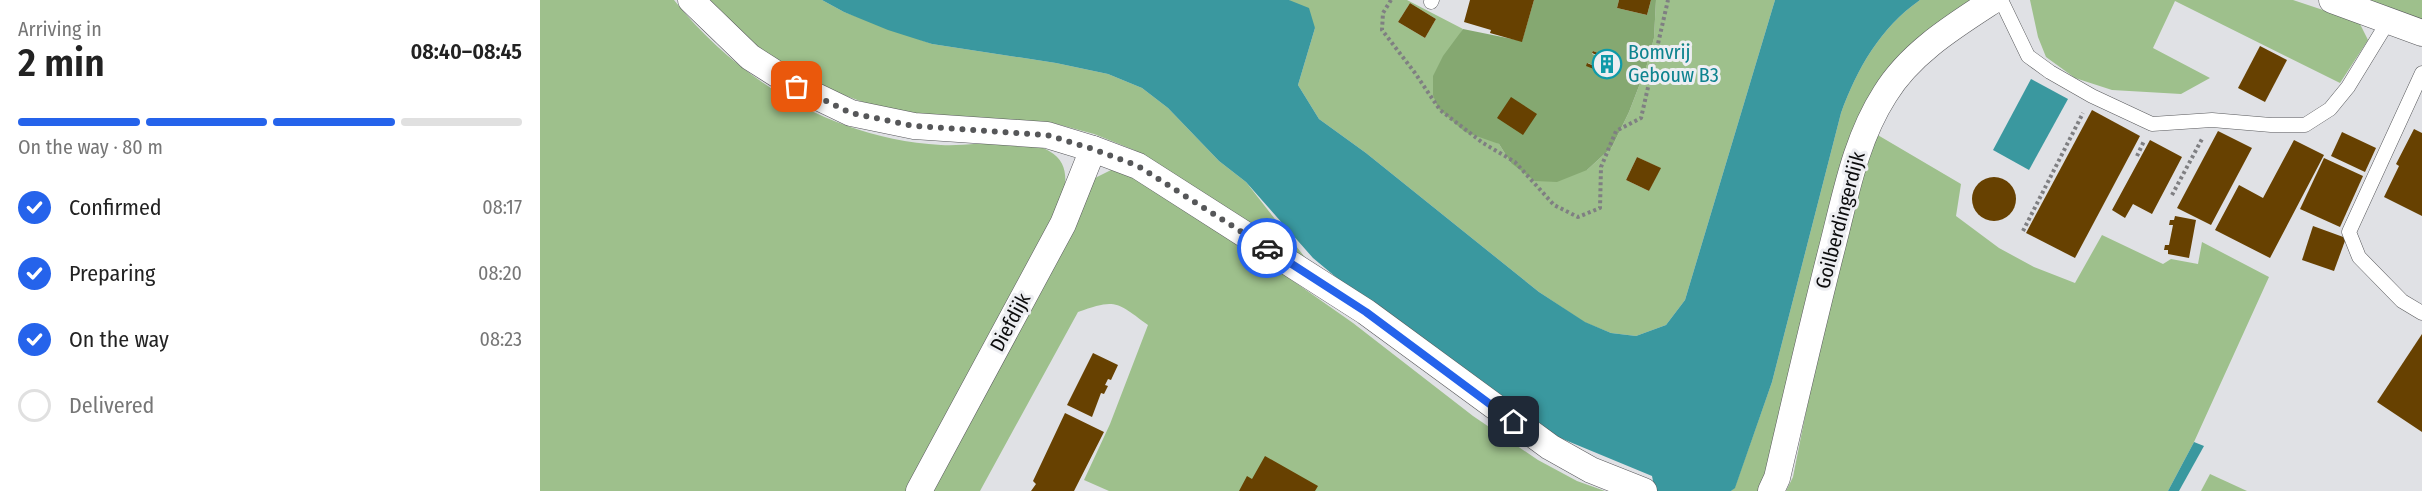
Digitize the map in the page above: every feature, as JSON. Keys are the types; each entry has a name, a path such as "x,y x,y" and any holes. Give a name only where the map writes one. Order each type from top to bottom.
{"street":[{"path":"691,0 750,57 797,87 851,113 914,126 1047,135 1138,166 1356,305 1550,447 1591,470 1644,491"},
{"name":"Goilberdingerdijk","path":"1771,491 1777,478 1853,165 1867,125 1903,69 1951,28 1994,0"},
{"path":"2332,0 2422,33"},
{"name":"Diefdijk","path":"919,491 1063,224 1093,149"}],"lane":[{"path":"2001,0 2028,56 2050,72 2092,96 2152,124 2212,120 2304,125 2330,109 2348,87 2389,20"},
{"path":"2422,73 2349,232 2359,257 2402,301 2422,313"}],"path":[{"path":"1391,0 1383,13 1382,30 1440,110 1483,143 1515,162 1554,205 1578,217 1600,208 1600,167 1616,131 1641,118 1668,0"},
{"path":"2023,231 2092,96"},
{"path":"2172,195 2212,120"}],"green space":[{"path":"540,0 674,0 700,30 760,80 792,101 827,118 864,131 902,140 941,145 1011,143 1038,146 1060,160 1065,172 1063,198 907,491 540,491"},
{"path":"706,0 822,0 844,12 932,44 1056,63 1108,74 1142,88 1168,108 1219,161 1246,182 1307,260 1134,150 1094,134 1049,122 926,117 879,108 833,91 798,74 753,45"},
{"path":"1289,0 1407,0 1463,29 1460,34 1492,140 1499,144 1511,163 1587,170 1612,147 1629,112 1646,68 1654,38 1656,0 1775,0 1685,300 1666,325 1636,336 1611,333 1584,322 1539,292 1366,153 1319,119 1298,85 1315,28","holes":["1410,3 1436,19 1425,38 1398,22","1637,157 1660,168 1649,191 1626,180"]},
{"path":"1534,0 1619,0 1617,8 1647,15 1651,0 1656,0 1654,38 1646,68 1612,147 1587,170 1557,182 1535,181 1511,163 1499,144 1465,132 1438,108 1433,95 1433,76 1443,56 1463,29 1522,41","holes":["1593,51 1618,61 1612,76 1587,65 1588,63 1597,67 1601,57 1592,54"]},
{"path":"1920,0 1976,0 1899,62 1763,487 1758,491 1731,491 1735,487 1772,382 1841,113 1854,81 1872,50 1893,23"},
{"path":"2030,0 2293,0 2359,22 2368,40 2340,83 2175,1 2153,48 2210,78 2181,94 2112,90 2075,78 2046,57 2038,37"},
{"path":"2361,0 2422,0 2422,24"},
{"path":"1876,134 1961,184 1956,216 1999,248 2034,267 2075,283 2102,235 2163,264 2171,259 2198,264 2202,242 2269,277 2194,442 2168,491 1786,491 1793,477 1839,261"},
{"path":"1113,169 1135,172 1232,238 1353,323 1473,416 1538,460 1577,481 1605,491 1109,491 1084,480 1110,424 1148,325 1122,307 1109,304 1078,312 980,491 932,491 1095,178"},
{"path":"2210,474 2247,491 2201,491"}],"water":[{"path":"822,0 1289,0 1309,8 1315,28 1298,85 1319,119 1366,153 1539,292 1585,322 1611,333 1636,336 1666,325 1685,300 1775,0 1920,0 1893,23 1872,50 1854,81 1841,113 1772,382 1735,488 1731,491 1655,491 1652,476 1553,435 1367,303 1313,258 1246,182 1219,161 1168,108 1142,88 1108,74 1056,63 932,44 888,30 844,12"},
{"path":"2031,79 2068,99 2029,170 1993,150"},
{"path":"2194,442 2204,446 2179,491 2168,491"}],"building":[{"path":"1470,0 1534,0 1522,42 1490,33 1491,30 1464,22"},
{"path":"1619,0 1651,0 1647,15 1617,8"},
{"path":"1410,3 1436,19 1425,38 1398,22"},
{"path":"2260,46 2287,60 2265,102 2238,88"},
{"name":"Bomvrij Gebouw B3","path":"1593,51 1618,61 1612,76 1586,66 1587,63 1597,67 1601,57 1592,53"},
{"path":"1511,97 1537,114 1523,135 1497,118"},
{"path":"2092,110 2140,136 2075,258 2026,233"},
{"path":"2414,129 2422,133 2422,216 2384,197 2399,166 2396,164"},
{"path":"2218,131 2252,148 2211,225 2177,208"},
{"path":"2342,132 2376,148 2365,172 2331,156"},
{"path":"2150,140 2182,157 2152,214 2133,204 2125,218 2112,210"},
{"path":"2294,140 2324,155 2270,258 2215,230 2239,185 2263,198"},
{"path":"1637,157 1661,168 1649,191 1626,180"},
{"path":"2324,158 2363,176 2340,227 2300,209"},
{"path":"1994,177 2010,183 2016,199 2010,215 1994,221 1978,215 1972,199 1978,183"},
{"path":"2175,216 2196,220 2189,258 2168,254 2168,250 2164,250 2165,245 2169,245 2173,225 2169,225 2170,220 2174,220"},
{"path":"2313,226 2346,238 2334,271 2302,260"},
{"path":"2422,334 2422,432 2377,402"},
{"path":"1093,353 1118,365 1111,380 1108,379 1105,385 1108,386 1104,394 1101,393 1092,417 1067,405"},
{"path":"1065,413 1104,432 1074,491 1031,491 1036,484 1033,481"},
{"path":"1265,456 1318,486 1315,491 1239,491 1247,476 1252,479"}],"way so far":[{"path":"797,87 851,113 914,126 1047,135 1093,149 1138,166 1267,248"}],"place":[{"name":"Bomvrij Gebouw B3","path":"1607,64"}],"route":[{"path":"1267,248 1366,312 1514,422"}]}
